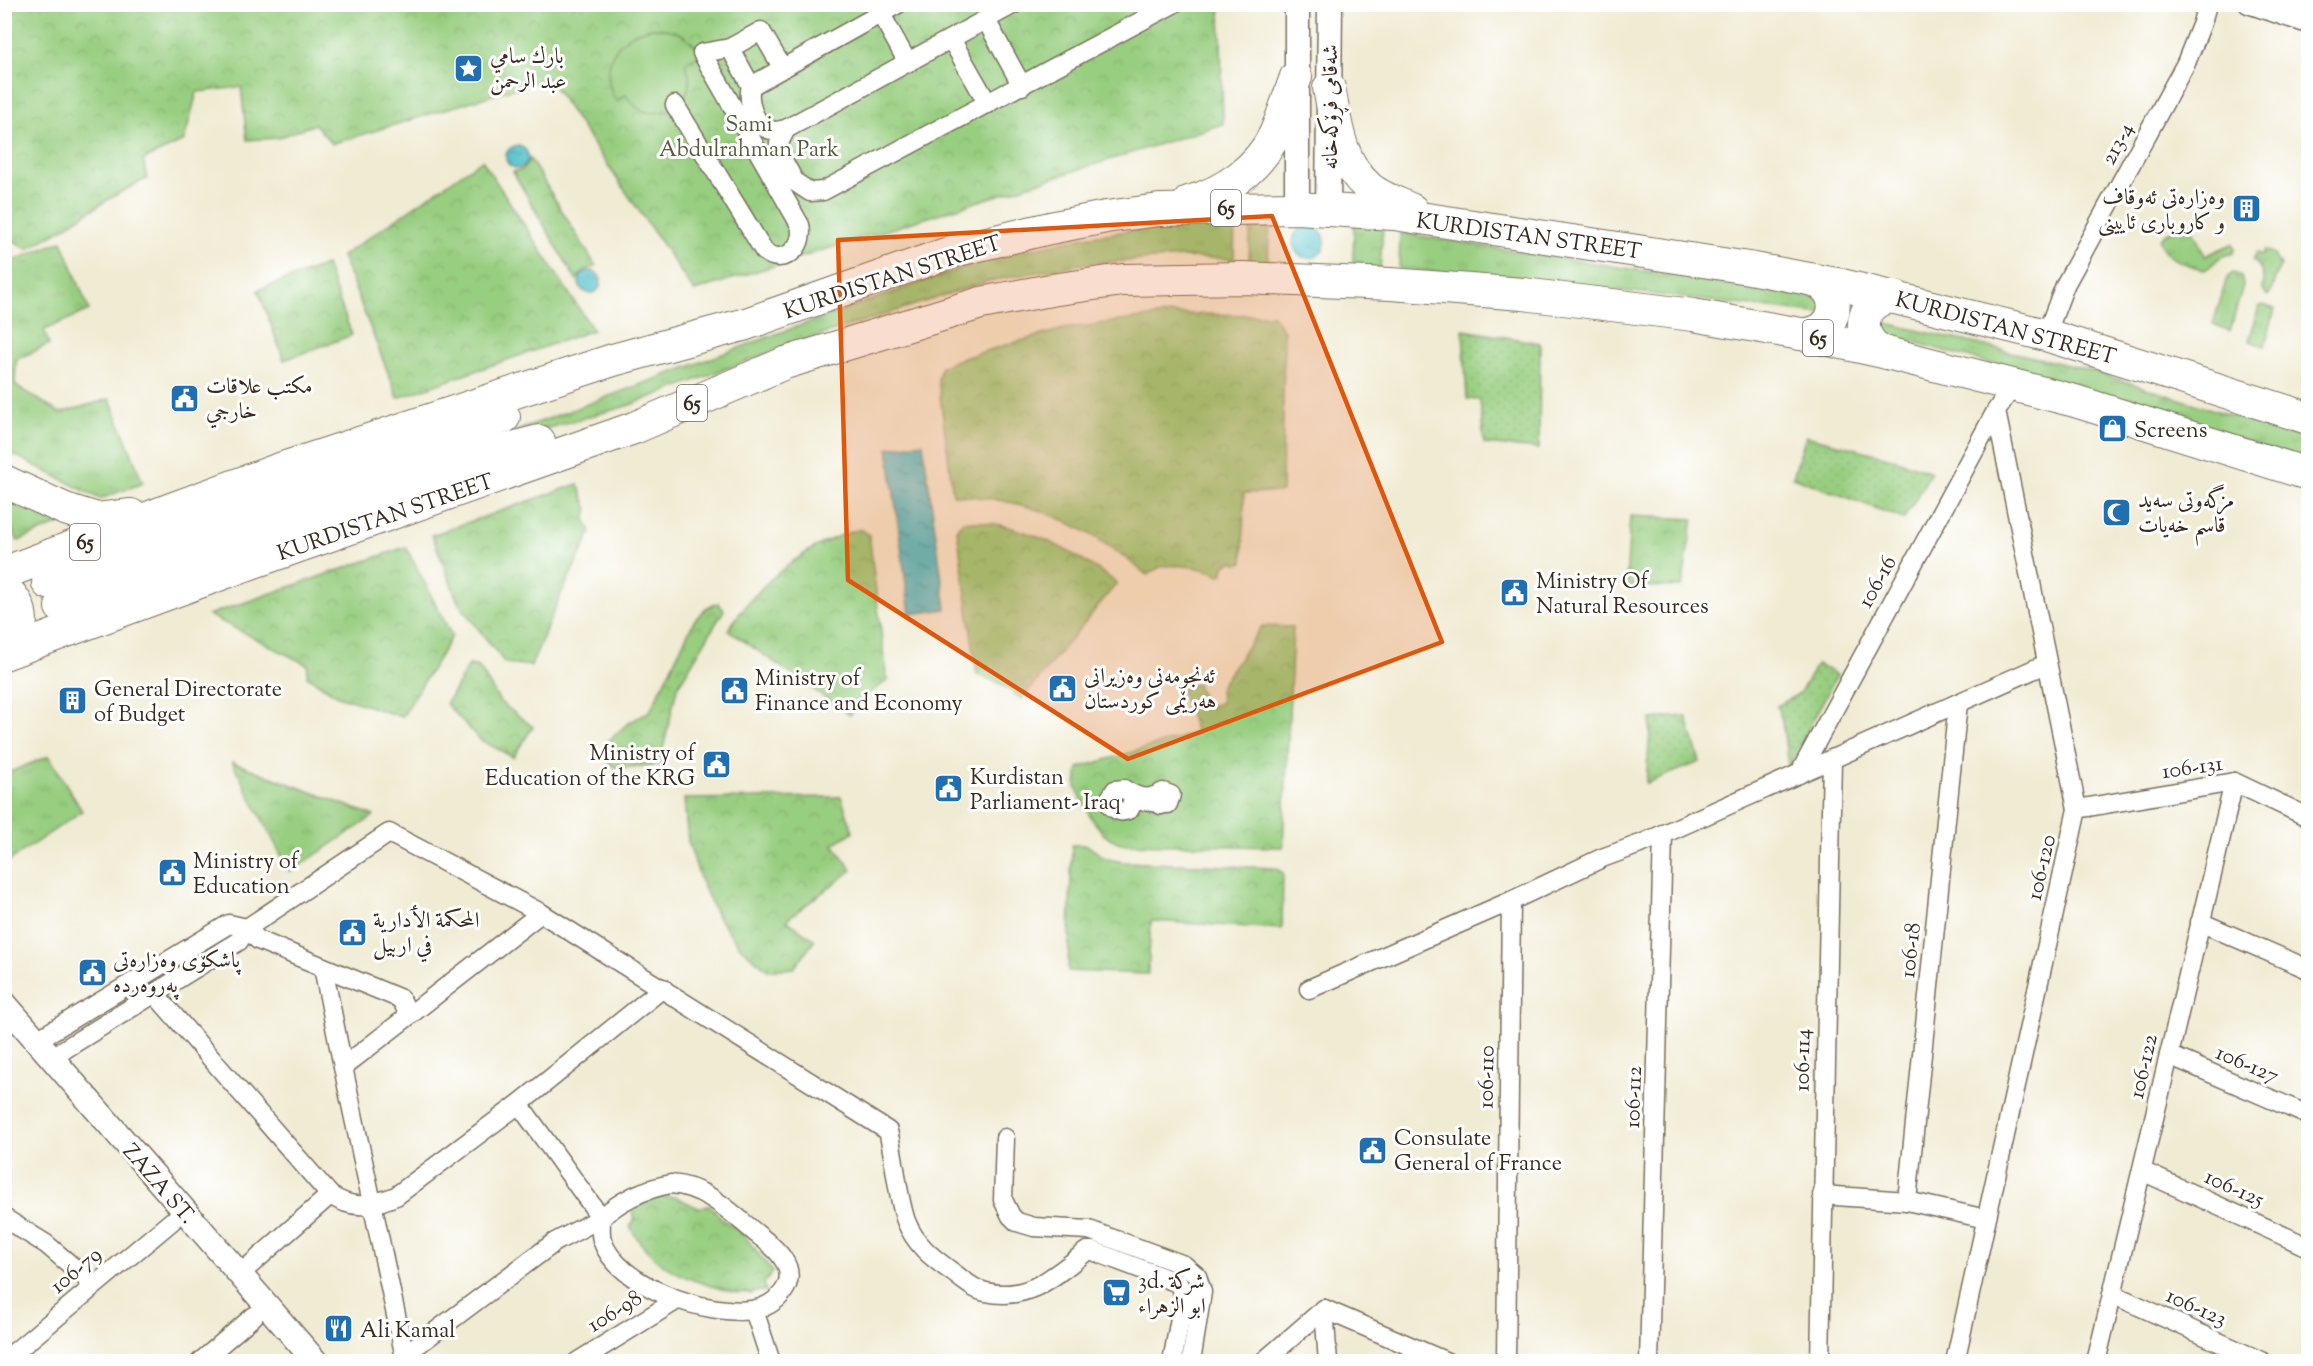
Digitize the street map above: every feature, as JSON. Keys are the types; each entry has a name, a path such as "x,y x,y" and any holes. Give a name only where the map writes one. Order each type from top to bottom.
{"highway":[{"path":"1159,210 1195,200 1225,188 1244,173 1263,154 1275,135 1296,77"},
{"path":"1329,88 1338,134 1348,163 1367,187 1431,221"},
{"name":"KURDISTAN STREET","path":"2308,418 2046,335 1896,297 1809,279 1581,241 1394,214 1297,208 1159,210 1050,228 954,251 746,324 641,367 192,529 55,595 198,553 419,473 517,447 763,371 846,342 981,303 1123,280 1203,278 1302,280 1523,294 1693,315 1801,334 2013,385 2086,404 2308,474"},
{"path":"1801,334 1818,332 1826,327 1834,310 1833,302 1825,286 1809,279"},
{"path":"1887,353 1870,344 1863,326 1870,307 1886,297 1896,297"},
{"name":"KURDISTAN STREET","path":"8,582 166,511 277,470 613,360 746,324"},
{"name":"KURDISTAN STREET","path":"4,654 90,621 634,428 763,371"},
{"path":"4,481 65,509 97,519 166,511"},
{"path":"4,654 15,643 22,619 8,582"}],"street":[{"path":"898,4 751,86 748,97 762,126 772,131 786,129 1014,4"},
{"path":"786,129 779,143 780,155 795,182 810,192 823,191 1173,4"},
{"name":"شەقامی فڕۆکەخانە","path":"1297,4 1297,208"},
{"name":"شەقامی فڕۆکەخانە","path":"1328,209 1330,4"},
{"name":"213-4","path":"2046,335 2065,285 2186,63 2202,24 2207,4"},
{"path":"2248,4 2308,24"},
{"path":"881,14 908,63"},
{"path":"986,20 1022,86"},
{"path":"675,105 764,251 777,258 796,249 801,241 800,225 702,53 730,48 761,31 782,67"},
{"path":"951,39 988,104"},
{"path":"730,48 751,86"},
{"path":"1996,411 2013,385"},
{"name":"106-120","path":"1955,1362 2077,809 1996,411"},
{"name":"106-16","path":"1799,774 1996,411"},
{"path":"4,668 54,645 90,621"},
{"path":"1309,989 2046,664"},
{"name":"106-18","path":"1907,1202 1958,704"},
{"name":"106-114","path":"1820,1362 1832,759"},
{"name":"106-131","path":"2077,809 2234,782 2308,817"},
{"name":"106-122","path":"2096,1362 2234,782"},
{"path":"44,1048 155,994 239,941 247,928 389,833 541,913 888,1131 906,1220 916,1242 934,1259 973,1287 985,1292 1019,1294 1044,1283 1087,1251 1093,1251 1178,1283 1184,1296 1172,1362"},
{"name":"106-112","path":"1649,1362 1663,834"},
{"name":"106-110","path":"1506,1362 1511,901"},
{"path":"343,1067 541,913"},
{"path":"2200,922 2308,969"},
{"path":"44,1048 229,924 247,928 258,940 401,999 409,1015"},
{"path":"324,967 405,1358 555,1242 601,1218 616,1204 640,1192 671,1184 699,1190 765,1241 784,1260 789,1278 786,1290 778,1299 754,1310 723,1310 677,1300 661,1294 624,1270 602,1240 601,1218 519,1104"},
{"path":"155,994 330,1195 342,1203 359,1207 396,1196 519,1104 663,988"},
{"name":"ZAZA ST.","path":"4,1003 316,1362"},
{"name":"ZAZA ST.","path":"4,1027 294,1362"},
{"name":"106-127","path":"2169,1055 2308,1115"},
{"path":"1005,1138 1003,1200 1011,1216 1017,1222 1034,1227 1089,1230 1184,1265 1197,1276 1202,1292 1191,1362"},
{"name":"106-125","path":"2142,1171 2308,1247"},
{"path":"239,1275 330,1195"},
{"path":"1822,1196 1907,1202 1986,1219"},
{"path":"4,1218 46,1244 93,1284"},
{"name":"106-79","path":"11,1357 93,1284 172,1221"},
{"name":"106-123","path":"2112,1294 2263,1362"},
{"name":"106-98","path":"577,1362 677,1300"},
{"path":"1263,1362 1324,1309"},
{"path":"1324,1309 1328,1362"},
{"path":"1324,1309 1447,1362"},
{"path":"754,1310 771,1362"},
{"path":"200,1362 254,1316"}],"highlighted area":[{"path":"1272,216 1442,642 1128,759 848,580 838,240"}],"green space":[{"name":"Sami Abdulrahman Park","path":"4,5 1220,5 1223,124 694,291 548,78 332,144 315,124 278,138 247,140 241,87 197,92 184,141 143,160 147,179 27,249 5,235"},
{"path":"652,28 675,31 702,53 685,63 690,83 682,100 669,109 654,113 639,109 626,95 616,101 608,77 609,65 619,45 628,37"},
{"path":"530,159 596,266 585,270 576,280 513,172 523,169"},
{"path":"482,160 593,330 398,398 342,256"},
{"path":"1251,218 1270,218 1268,263 1249,261"},
{"path":"1235,221 1234,259 1183,257 1081,264 989,281 784,347 627,406 448,456 779,333 984,260 1078,238 1184,223"},
{"path":"2190,223 2205,256 2232,244 2235,249 2232,254 2222,256 2204,270 2171,257 2159,239"},
{"path":"1354,224 1383,227 1380,269 1353,267"},
{"path":"1400,233 1824,299 1822,314 1399,268"},
{"path":"62,241 89,310 44,330 49,344 16,360 15,385 60,413 110,399 143,483 100,499 5,450 5,264"},
{"path":"2264,250 2273,253 2280,266 2270,294 2267,296 2262,289 2262,273 2253,260 2257,253 2262,255"},
{"path":"326,265 352,335 284,360 258,290"},
{"path":"2233,273 2241,276 2243,285 2230,331 2213,324 2227,278"},
{"path":"2263,305 2275,309 2265,346 2249,341 2259,307"},
{"path":"1170,314 1273,315 1284,331 1282,492 1244,493 1243,562 1237,564 1234,561 1224,565 1223,574 1219,575 1199,568 1166,566 1147,575 1102,542 1057,517 1008,502 953,495 938,379 941,367 957,360 1064,329"},
{"path":"1886,323 2089,370 2308,440 2308,462 2082,389 1881,333 1880,326"},
{"path":"1463,330 1540,343 1539,449 1484,444 1480,400 1467,399"},
{"path":"1806,436 1891,458 1931,472 1904,519 1793,477"},
{"path":"578,484 588,509 585,519 591,532 560,596 531,666 505,663 459,604 432,535"},
{"path":"4,487 69,520 18,541 5,516"},
{"path":"1630,516 1693,519 1682,587 1626,586"},
{"path":"963,521 984,522 1025,532 1082,559 1117,583 1022,699 997,682 977,675 957,529"},
{"path":"861,529 869,535 887,681 870,693 850,715 728,630 754,597 786,567 822,544"},
{"path":"406,547 452,636 402,717 338,696 307,676 308,665 208,615"},
{"path":"718,603 724,610 677,688 663,749 664,764 616,768 605,760 607,742 627,724 650,711 694,621 706,608"},
{"path":"1262,626 1293,627 1283,847 1122,844 1104,835 1090,816 1076,787 1078,768 1196,733 1181,690 1197,684 1206,707 1221,703 1220,687"},
{"path":"1817,664 1837,675 1788,767 1783,728 1777,706 1800,693"},
{"path":"469,665 479,667 500,702 533,727 513,757 480,740 446,704"},
{"path":"1686,716 1700,762 1646,783 1651,719"},
{"path":"49,756 82,811 10,860 5,847 5,774"},
{"path":"232,762 374,816 290,872"},
{"path":"841,797 853,832 833,844 852,870 786,920 815,940 794,968 768,970 740,947 717,916 701,881 688,841 684,799"},
{"path":"1072,845 1087,845 1105,858 1123,862 1275,868 1283,873 1282,929 1151,921 1148,974 1068,971"},
{"path":"660,1197 676,1197 698,1208 710,1205 724,1221 740,1230 773,1272 764,1283 766,1291 751,1294 736,1293 701,1283 674,1271 650,1254 630,1227 635,1219 632,1212 644,1202"}],"water":[{"path":"517,146 525,149 528,157 525,165 517,168 509,165 506,157 509,149"},
{"path":"1309,226 1320,231 1325,242 1320,253 1309,258 1298,253 1293,242 1298,231"},
{"path":"590,271 598,274 601,282 598,290 590,293 582,290 579,282 582,274"},
{"path":"923,443 946,609 910,614 888,448"}],"tunnel":[{"path":"4,631 61,607"}],"place":[{"name":"بارك سامي عبد الرحمن","path":"469,68"},
{"name":"وەزارەتی ئەوقاف و کاروباری ئایینی","path":"2246,209"},
{"name":"مكتب علاقات خارجي","path":"185,398"},
{"name":"Screens","path":"2113,429"},
{"name":"مزگەوتی سەید قاسم خەیات","path":"2117,512"},
{"name":"Ministry Of Natural Resources","path":"1515,593"},
{"name":"ئەنجومەنی وەزیرانی هەرێمی کوردستان","path":"1063,688"},
{"name":"Ministry of Finance and Economy","path":"734,690"},
{"name":"General Directorate of Budget","path":"73,701"},
{"name":"Ministry of Education of the KRG","path":"716,765"},
{"name":"Kurdistan Parliament- Iraq","path":"949,789"},
{"name":"Ministry of Education","path":"172,873"},
{"name":"المحكمة الٲدارية في اربيل","path":"352,932"},
{"name":"پاشکۆی وەزارەتی پەروەردە","path":"92,972"},
{"name":"Consulate General of France","path":"1373,1150"},
{"name":"3d. شركة ابو الزهراء","path":"1117,1293"},
{"name":"Ali Kamal","path":"339,1329"}]}
